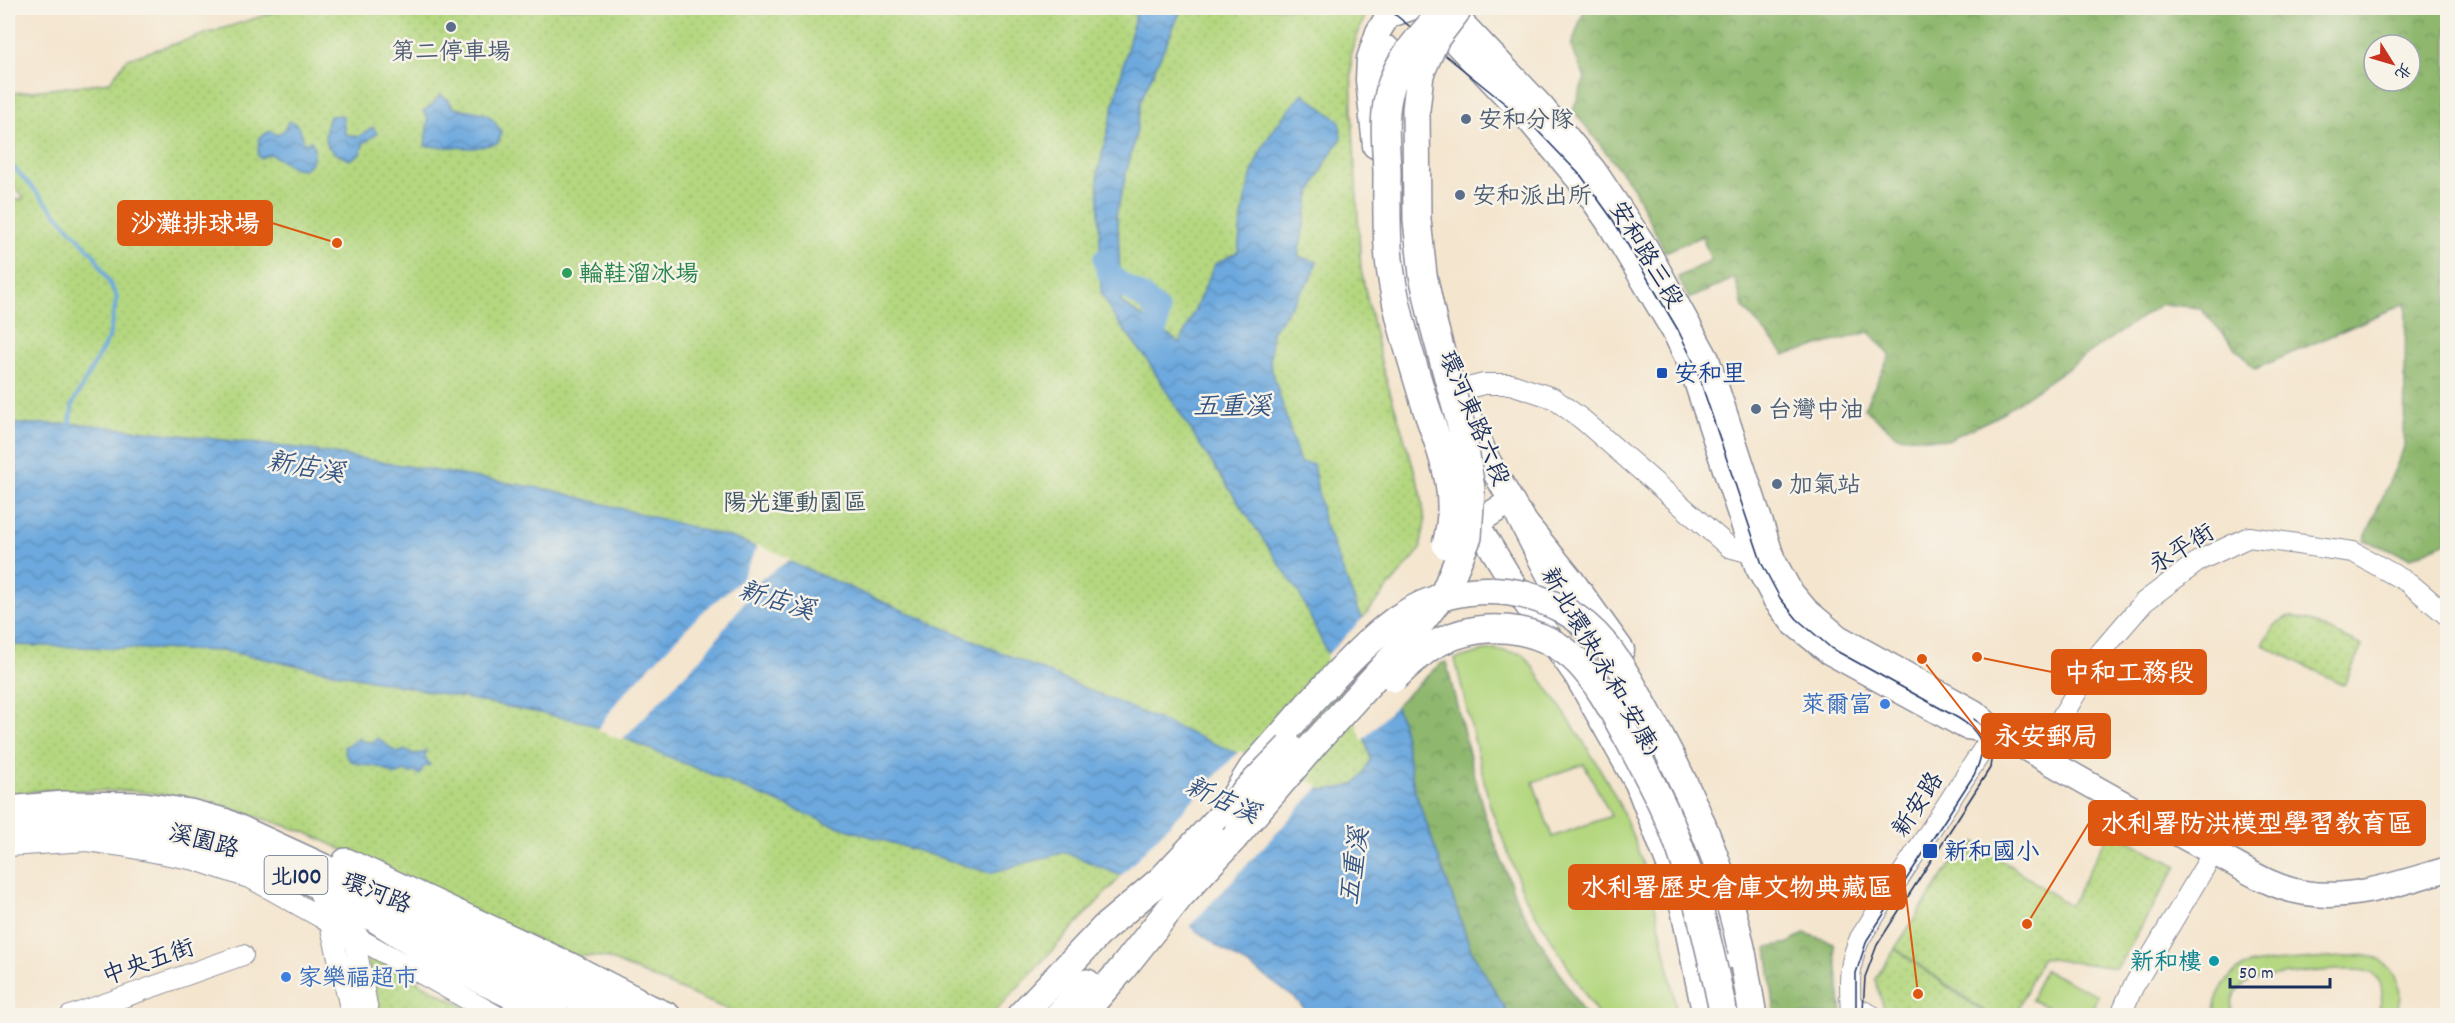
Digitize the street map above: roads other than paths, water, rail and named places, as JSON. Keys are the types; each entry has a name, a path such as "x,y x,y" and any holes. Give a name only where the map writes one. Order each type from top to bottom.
{"highway":[{"path":"1395,151 1394,89 1401,65 1448,14"},
{"path":"1225,812 1311,723 1395,629 1428,587 1440,564 1451,523 1452,493 1462,429 1434,326 1423,275 1417,220 1416,110 1420,74 1448,14"},
{"path":"1234,838 1314,744 1402,647 1445,591 1468,537 1471,489 1456,464 1448,419 1405,261 1386,77 1387,50"},
{"name":"新北環快(永和-安康)","path":"1515,508 1554,582 1622,689 1680,810 1709,887 1736,1016"},
{"path":"1058,1016 1171,887 1225,812 1252,769 1360,650 1415,608 1443,597 1469,591 1496,590 1530,595 1570,614 1605,645 1626,675 1690,796 1725,889 1742,952 1753,1016"},
{"path":"1045,1016 1132,920 1281,798 1391,681 1431,647 1467,631 1489,627 1515,629 1537,635 1559,647 1578,662 1594,681 1652,784 1673,830 1709,943 1724,1016"},
{"name":"環河路","path":"8,810 64,805 144,806 190,813 224,822 295,854 333,899"},
{"path":"224,822 266,832 347,863 569,966 625,1008"},
{"name":"環河路","path":"8,831 89,826 150,829 248,855 398,932 451,964 557,1016"},
{"path":"1020,1016 1104,928 1171,887"},
{"path":"1081,1016 1122,969 1171,887"},
{"path":"333,899 400,911 625,1008 667,1016"},
{"path":"333,899 354,936"},
{"path":"398,932 458,950 594,1016"}],"main road":[{"name":"環河東路六段","path":"1412,8 1388,16 1378,32 1369,59 1368,80 1374,130 1378,234 1393,329 1404,371 1424,425 1456,491 1522,598 1576,675 1636,783 1670,868 1683,909 1705,1016"},
{"name":"環河東路六段","path":"1374,130 1381,60 1397,24 1448,14 1435,55 1421,81 1419,171 1421,227 1433,313 1458,390 1486,457 1515,508 1571,579 1620,647 1665,725 1684,765 1710,825 1734,895 1748,947 1761,1016"},
{"name":"安和路三段","path":"1448,14 1504,80 1542,107 1593,169 1635,231 1689,323 1707,359 1760,548 1773,560 1791,591 1821,624 1863,651 1974,712 1995,731 2213,853 2281,888 2314,894 2359,892 2448,869"},
{"path":"1476,523 1515,508"}],"street":[{"path":"1458,390 1484,384 1511,384 1554,398 1622,453 1729,547 1738,551 1760,548"},
{"name":"永平街","path":"2039,755 2100,652 2144,602 2200,560 2249,537 2353,552 2409,583 2448,616"},
{"name":"新安路","path":"1854,1012 1849,977 1852,957 1860,938 1995,731"},
{"name":"溪園路","path":"8,846 87,841 195,860 252,879 333,899"},
{"path":"2121,1016 2133,987 2213,853"},
{"path":"333,899 352,1016"},
{"path":"354,936 369,1016"},
{"path":"354,936 497,1016"},
{"name":"中央五街","path":"70,1016 243,955"},
{"path":"1854,1012 1873,1016"}],"water":[{"name":"新店溪","path":"1137,8 1182,8 1141,100 1136,134 1116,215 1121,302 1180,343 1215,264 1238,252 1244,206 1252,173 1260,152 1277,126 1303,93 1340,122 1341,139 1325,163 1310,195 1298,256 1317,262 1312,277 1272,332 1270,364 1300,463 1313,464 1323,519 1401,720 1415,791 1471,950 1509,1015 1310,1015 1296,999 1216,945 1122,876 1065,852 990,873 830,824 585,722 225,651 8,645 8,424 82,424 304,449 551,490 736,539 1323,790 1353,784 1361,776 1371,759 1360,723 1299,593 1200,445 1146,358 1112,314 1101,292 1098,172"},
{"path":"440,95 449,100 452,107 481,112 492,119 501,133 498,143 474,148 425,146 428,119 423,111"},
{"path":"342,115 345,134 358,137 373,127 377,133 363,144 361,153 350,160 330,149 325,139 330,116"},
{"path":"289,121 298,127 304,143 311,141 313,145 312,160 303,169 292,167 270,154 260,158 258,156 259,138 270,131 277,135 284,130"},
{"path":"359,738 362,741 374,742 378,738 397,753 406,750 414,754 423,753 426,750 425,757 430,765 423,767 420,775 415,772 409,774 405,771 395,775 382,768 358,764 348,758 344,747"}],"waterway":[{"path":"8,161 95,256 117,297 109,337 73,403 69,428"},
{"name":"五重溪","path":"1105,260 1114,279 1144,298 1158,312 1154,345 1163,355"}],"tram line":[{"path":"1387,8 1535,128 1582,177 1613,220 1678,330 1695,365 1762,564 1780,598 1797,619 1831,648 1958,718 1973,730 1981,742 1981,757 1974,775 1867,940 1856,973 1856,1016"},
{"path":"1863,1010 1865,977 1877,945 1990,768 1992,753 1990,741 1988,735 1974,719"}],"place":[{"name":"第二停車場","path":"451,27"},
{"name":"安和分隊","path":"1466,119"},
{"name":"安和派出所","path":"1460,195"},
{"name":"沙灘排球場","path":"337,243"},
{"name":"輪鞋溜冰場","path":"567,273"},
{"name":"安和里","path":"1662,373"},
{"name":"台灣中油","path":"1756,409"},
{"name":"加氣站","path":"1777,484"},
{"name":"中和工務段","path":"1977,657"},
{"name":"永安郵局","path":"1922,659"},
{"name":"萊爾富","path":"1885,704"},
{"name":"新和國小","path":"1930,851"},
{"name":"水利署防洪模型學習教育區","path":"2027,924"},
{"name":"新和樓","path":"2214,961"},
{"name":"家樂福超市","path":"286,977"},
{"name":"水利署歷史倉庫文物典藏區","path":"1918,994"}],"park label":[{"name":"陽光運動園區","path":"795,502"}]}
